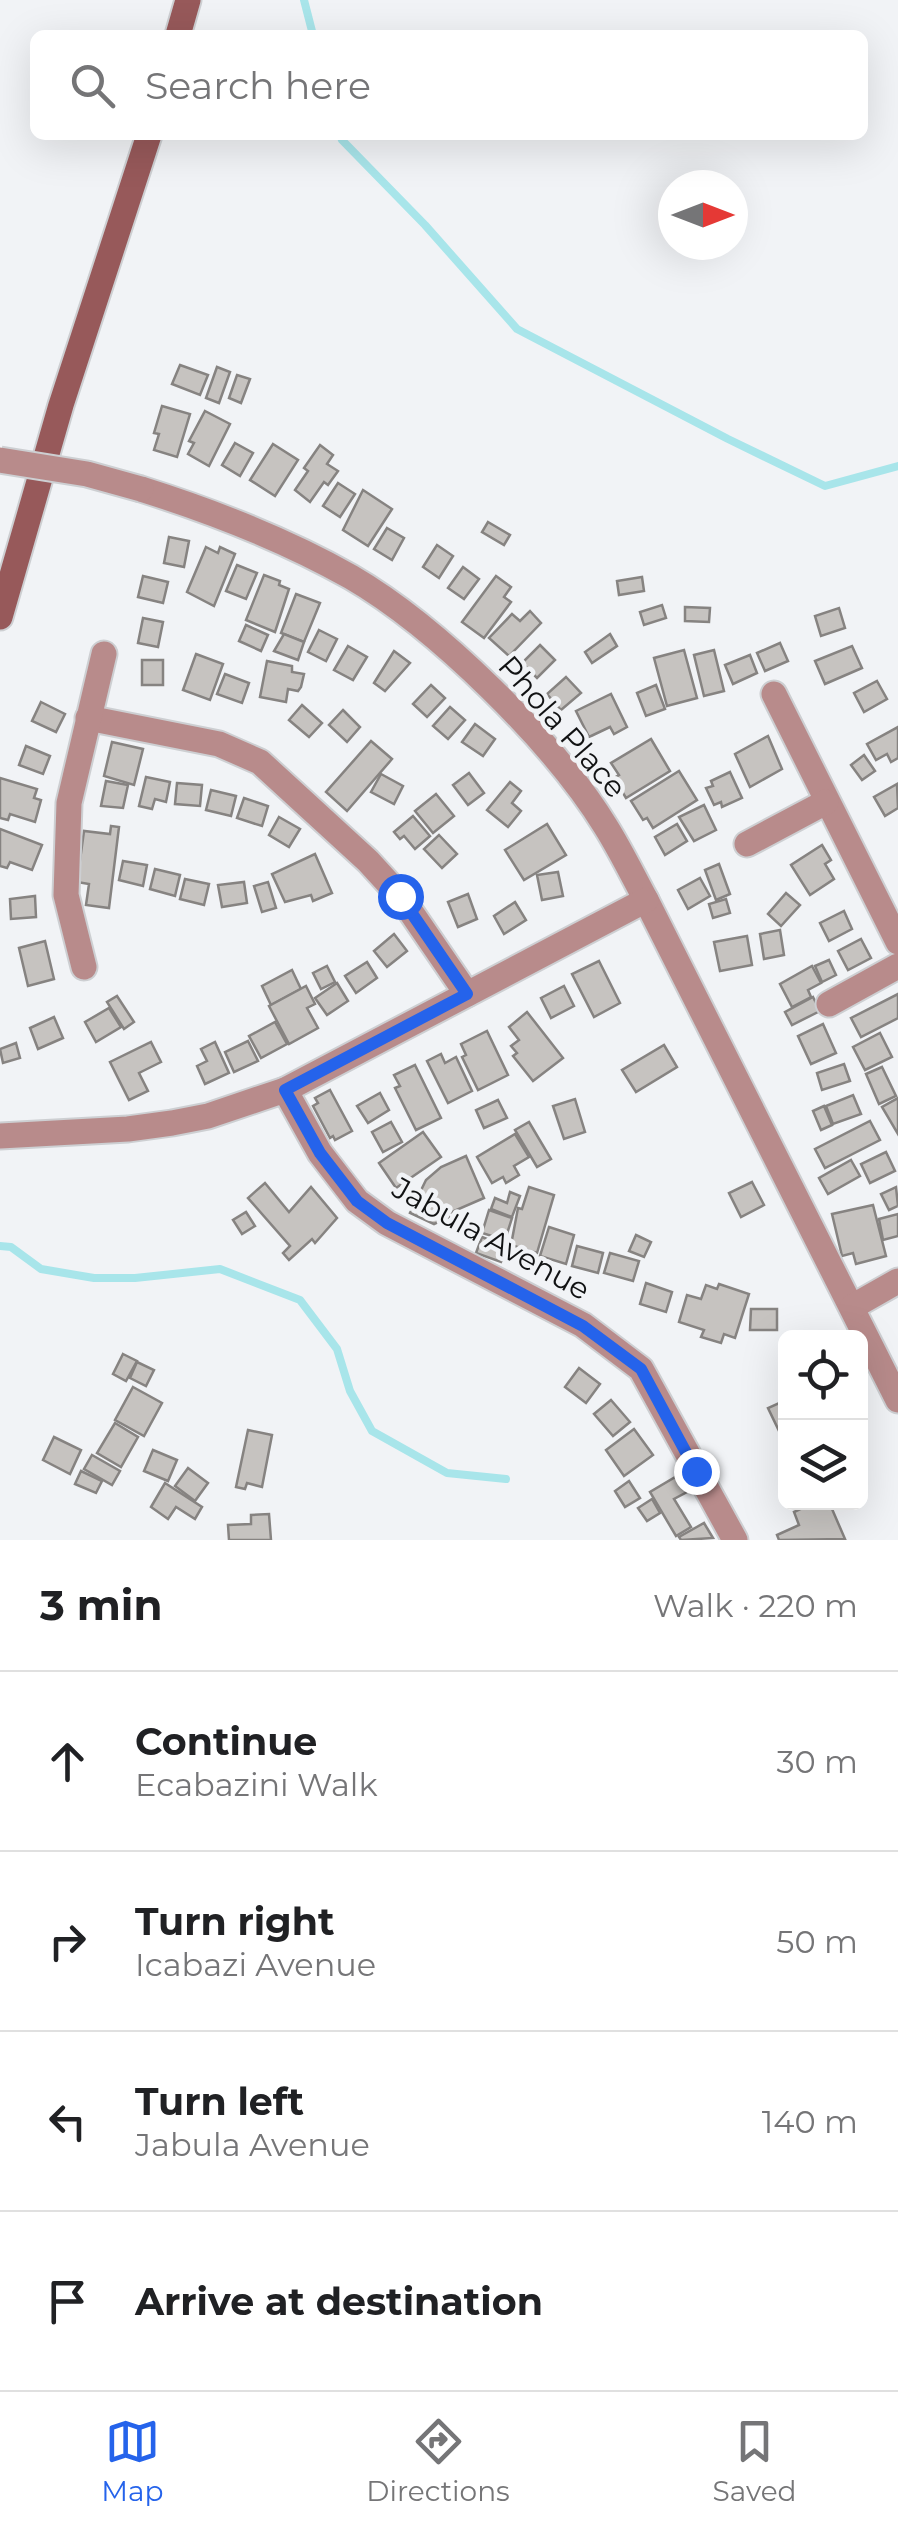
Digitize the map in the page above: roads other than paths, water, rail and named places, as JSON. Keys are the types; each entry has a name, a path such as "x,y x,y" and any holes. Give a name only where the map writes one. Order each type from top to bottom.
{"main road":[{"path":"179,30 188,0"},
{"path":"0,616 61,405 146,140"}],"street":[{"name":"Phola Place","path":"0,460 87,474 141,488 222,514 252,528 353,578 396,608 510,708 605,824 898,1400"},
{"path":"84,968 66,895 69,803 104,654"},
{"path":"774,694 898,942"},
{"path":"88,718 220,744 260,762 368,861 400,896 467,994"},
{"path":"746,844 826,802"},
{"path":"0,1136 172,1124 285,1090 646,900"},
{"path":"829,1004 898,966"},
{"name":"Jabula Avenue","path":"285,1090 320,1153 357,1201 387,1223 583,1326 641,1369 735,1540"},
{"path":"852,1307 898,1281"}],"waterway":[{"path":"304,0 312,30"},
{"path":"342,140 425,225 517,329 825,486 898,466"},
{"path":"0,1246 11,1247 41,1269 94,1278 220,1269 300,1300 337,1349 350,1391 372,1431 447,1473 506,1479"}]}
